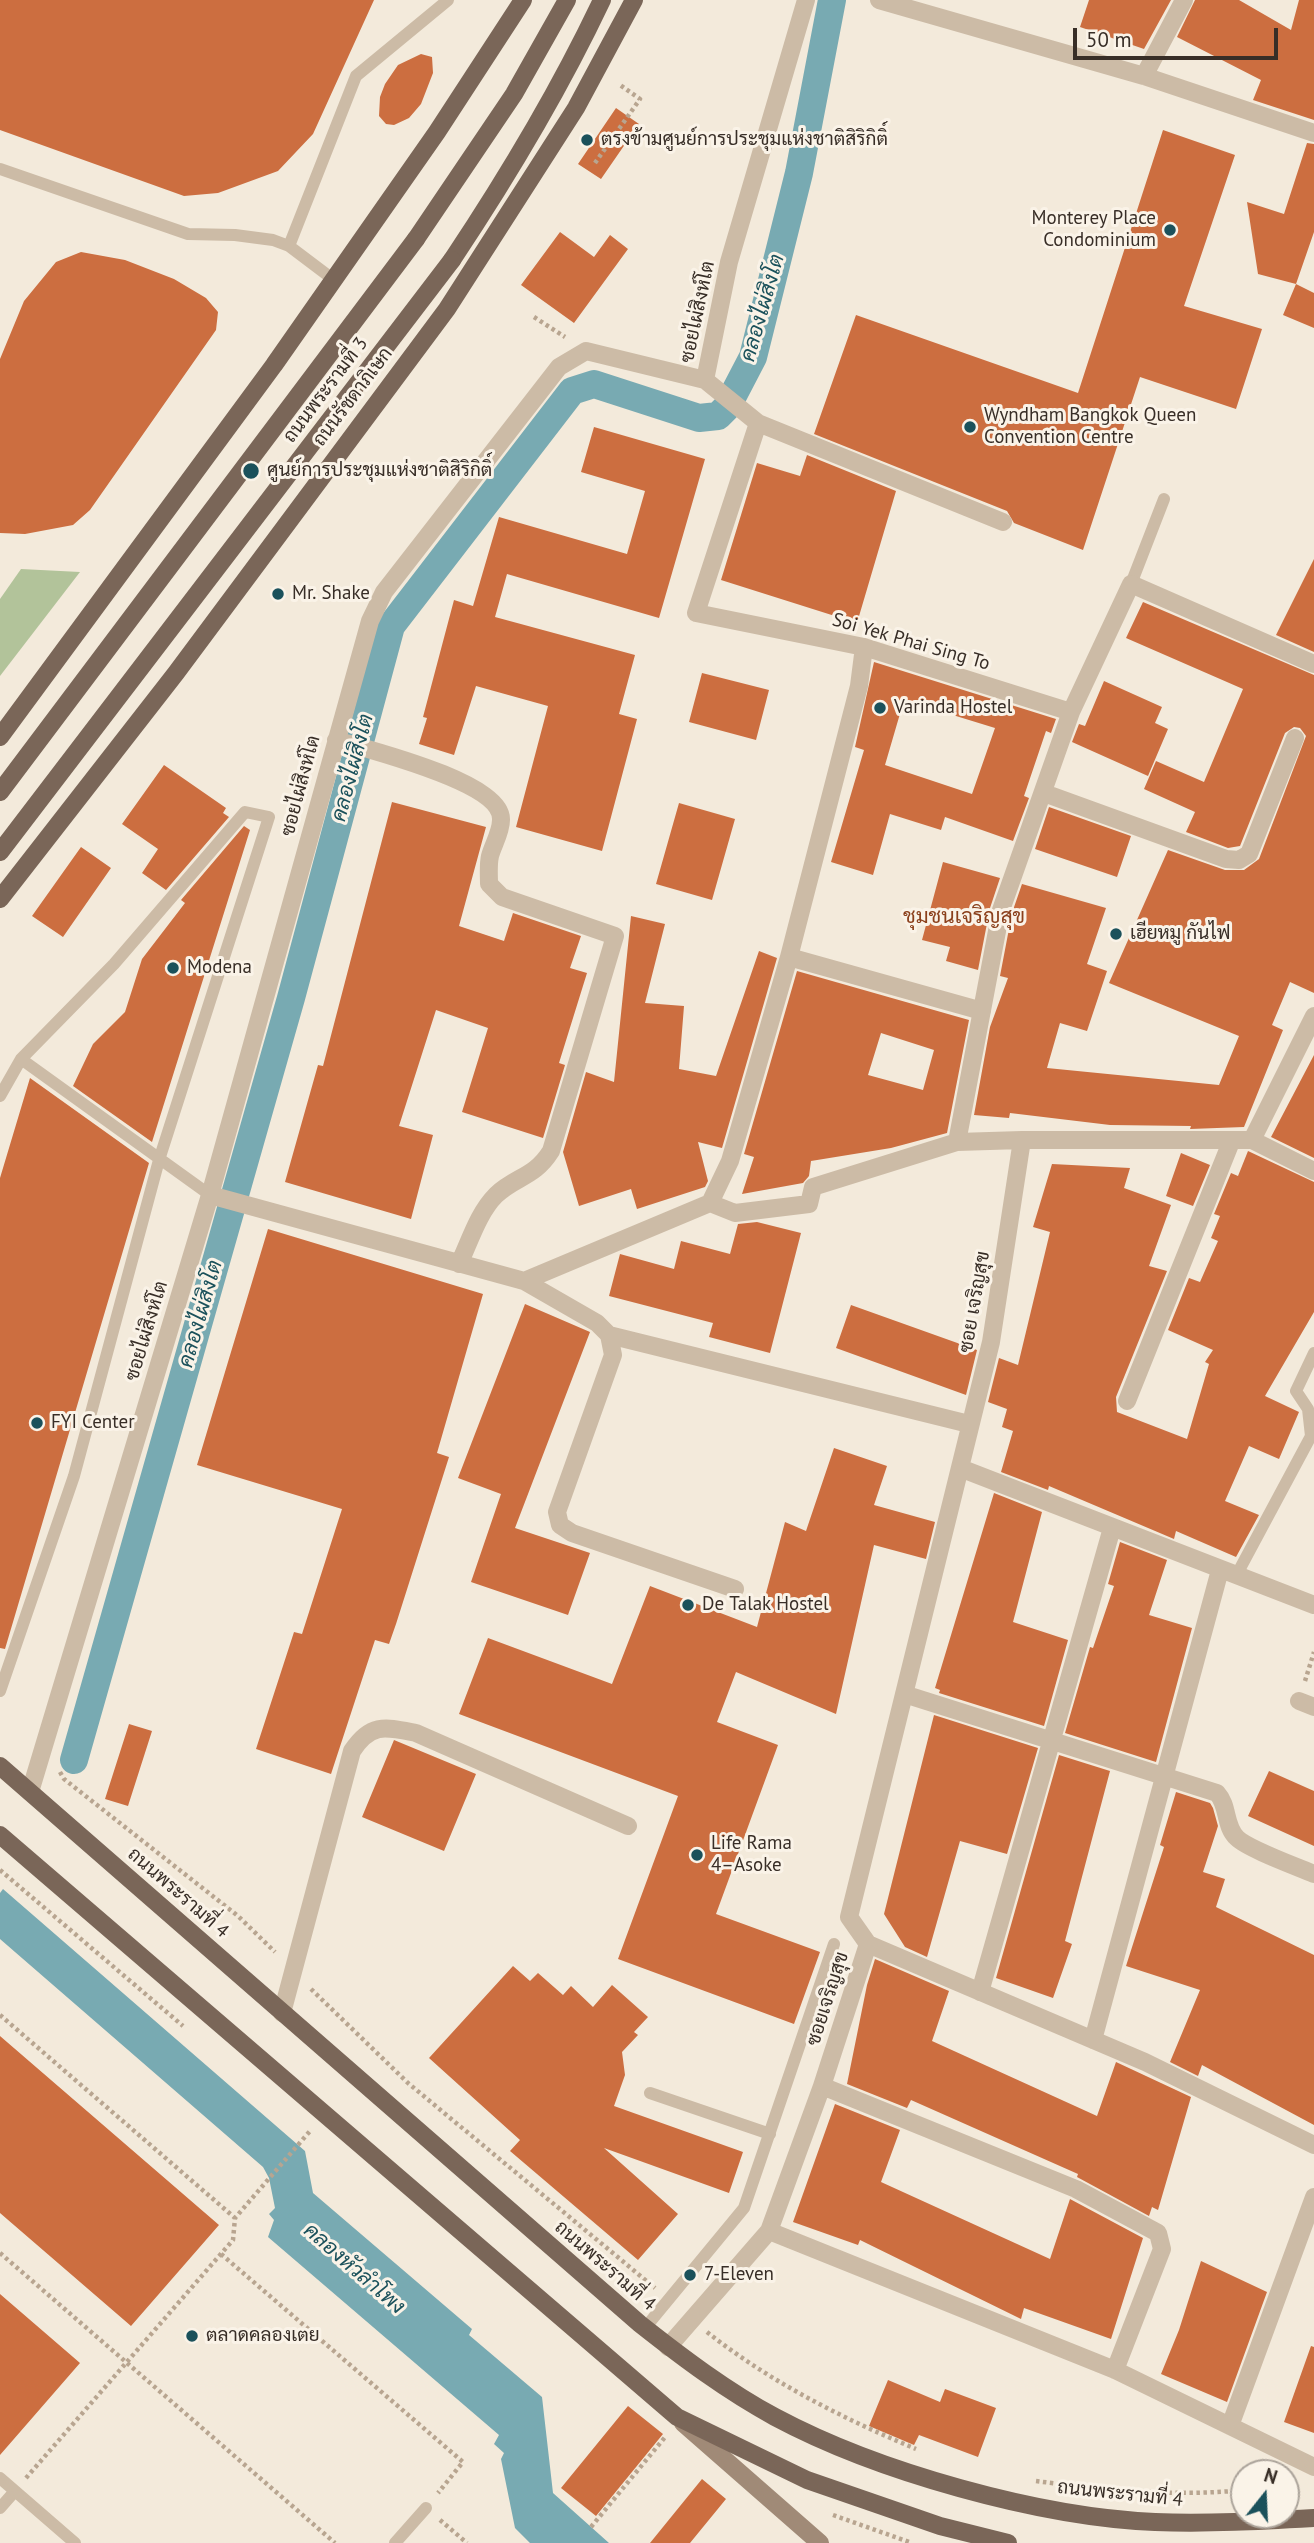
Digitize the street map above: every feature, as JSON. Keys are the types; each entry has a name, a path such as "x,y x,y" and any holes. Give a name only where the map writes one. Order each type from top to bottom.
{"main road":[{"path":"0,737 334,280 523,0"},
{"name":"ถนนพระรามที่ 3","path":"0,792 416,239 514,94 567,0"},
{"name":"ถนนพระรามที่ 3","path":"0,852 452,260 534,132 602,0"},
{"name":"ถนนรัชดาภิเษก","path":"0,899 176,674 447,309 569,120 634,0"},
{"path":"0,886 17,875"},
{"name":"ถนนพระรามที่ 4","path":"0,1766 645,2328 668,2347 776,2417 899,2468 992,2495 1095,2516 1154,2522 1314,2518"},
{"path":"0,1835 673,2425 819,2484 940,2526 1008,2543"}],"street":[{"name":"ซอยไผ่สิงห์โต","path":"30,1792 218,1198 343,742 370,621 384,592 559,367 586,351 711,386 729,262 806,0"},
{"path":"879,0 1144,76 1314,133"},
{"path":"1144,76 1184,0"},
{"path":"711,386 753,419 1003,522"},
{"name":"Soi Yek Phai Sing To","path":"753,419 696,613 864,647 1070,712"},
{"path":"957,1142 1001,910 1044,793 1070,712 1131,584 1314,664"},
{"path":"524,1281 710,1203 730,1161 789,957 859,686 864,647"},
{"path":"1044,793 1226,859 1239,860 1249,854 1295,738"},
{"path":"343,742 447,776 484,795 498,806 502,820 489,859 489,884 502,897 615,936 551,1151 541,1168 497,1194 481,1216 459,1264"},
{"path":"789,957 982,1011"},
{"path":"1252,1140 1314,1016"},
{"name":"ซอย เจริญสุข","path":"960,1468 991,1342 1022,1140"},
{"path":"710,1203 735,1213 808,1204 813,1187 957,1142 1252,1140 1314,1171"},
{"path":"1127,1401 1231,1142"},
{"path":"218,1198 524,1281 597,1323 609,1335 969,1424"},
{"path":"609,1335 613,1355 557,1512 560,1525 572,1533 735,1589"},
{"path":"960,1468 1314,1605"},
{"name":"ซอยเจริญสุข","path":"668,2347 769,2231 822,2086 868,1944 849,1917 960,1468"},
{"path":"980,1992 1054,1740 1112,1528"},
{"path":"1093,2040 1164,1774 1228,1573"},
{"path":"904,1694 1164,1774 1217,1793 1225,1802 1229,1822 1237,1838 1314,1874"},
{"path":"282,2013 352,1751 361,1738 383,1726 416,1733 628,1826"},
{"path":"868,1944 1145,2062 1314,2144"},
{"path":"822,2086 1076,2189 1158,2233 1162,2249 1115,2370"},
{"path":"1230,2426 1314,2197"},
{"path":"769,2231 1115,2370 1314,2467"},
{"path":"673,2425 820,2543"}],"lane":[{"path":"289,246 356,76 448,0"},
{"path":"0,169 188,234 256,237 289,246 334,280"},
{"path":"1131,584 1164,499"},
{"path":"0,1096 21,1059 114,964 245,811 269,817 159,1160 74,1476 0,1691"},
{"path":"21,1059 159,1160 218,1198"},
{"path":"1228,1573 1311,1436 1308,1409 1296,1391 1314,1353"},
{"path":"645,2328 744,2208 834,1944"},
{"path":"650,2094 770,2134"},
{"path":"0,2478 75,2543"},
{"path":"0,2508 15,2491"},
{"path":"395,2543 426,2508"}],"path":[{"path":"595,163 640,99 620,85"},
{"path":"534,317 563,337"},
{"path":"1307,1704 1314,1652"},
{"path":"0,2015 235,2218"},
{"path":"408,2082 670,2299"},
{"path":"15,2491 233,2240 235,2218 298,2145"},
{"path":"0,2253 335,2543"},
{"path":"221,2254 463,2462 426,2508 467,2543"},
{"path":"690,2319 735,2355 779,2382 866,2428 928,2453"},
{"path":"591,2527 673,2425"},
{"path":"1034,2480 1132,2490 1230,2491"}],"green space":[{"path":"21,569 80,572 0,676 0,599"}],"water":[{"name":"คลองหัวลำโพง","path":"3,1889 305,2151 313,2193 472,2329 469,2335 542,2397 553,2493 609,2543 530,2543 515,2528 501,2459 504,2453 494,2444 499,2435 268,2237 274,2220 269,2214 275,2208 269,2178 263,2167 0,1939 0,1893"}],"building":[{"path":"0,0 374,0 313,134 278,171 218,193 184,196 0,130"},
{"path":"1089,0 1171,0 1144,49 1080,27"},
{"path":"1195,0 1239,0 1291,30 1299,0 1314,0 1314,120 1253,100 1261,80 1177,37"},
{"path":"421,54 432,57 433,73 421,104 409,118 394,125 386,124 379,116 380,97 385,84 398,65"},
{"path":"616,108 639,124 601,179 578,164"},
{"path":"1163,130 1235,155 1184,306 1262,329 1236,409 1140,377 1083,550 1014,523 1007,511 814,434 856,315 1078,393"},
{"path":"1307,143 1314,144 1314,232 1296,284 1258,274 1247,202 1284,214"},
{"path":"560,232 594,257 610,235 628,249 574,323 521,285"},
{"path":"81,252 125,260 174,279 206,298 218,312 216,330 90,510 73,525 25,534 0,533 0,359 24,301 56,262"},
{"path":"1296,284 1314,293 1314,328 1283,315"},
{"path":"594,427 705,459 659,618 507,574 495,617 635,655 619,714 637,719 602,851 516,827 548,706 476,686 454,755 419,744 427,718 423,717 454,600 473,606 499,517 627,554 645,491 581,472"},
{"path":"807,455 896,491 857,623 721,580 757,463 800,476"},
{"path":"1314,559 1314,652 1276,635"},
{"path":"1143,602 1314,675 1314,993 1290,982 1272,1025 1283,1030 1244,1127 1190,1129 1191,1126 1110,1125 1010,1113 1009,1118 974,1115 990,1027 1008,978 1000,976 1012,913 1022,884 1106,908 1087,964 1107,971 1087,1031 1060,1023 1047,1068 1219,1085 1239,1036 1109,983 1168,850 1225,870 1244,870 1259,859 1306,736 1300,728 1294,727 1285,733 1240,846 1228,848 1186,832 1195,812 1144,789 1156,761 1204,782 1243,689 1126,638"},
{"path":"874,662 1056,719 1051,733 1046,731 1024,796 1029,798 1013,841 945,817 941,830 890,814 873,875 831,862 864,750 855,747","holes":["904,700 995,728 972,794 885,765"]},
{"path":"702,673 769,690 756,740 689,722"},
{"path":"1104,681 1162,707 1155,723 1168,729 1148,776 1072,742 1079,724 1085,726"},
{"path":"164,765 226,808 223,813 229,817 166,890 142,873 158,849 122,824"},
{"path":"392,802 486,827 459,926 504,941 513,913 581,936 570,968 587,973 559,1063 565,1065 543,1138 462,1112 488,1028 436,1010 399,1126 433,1135 411,1219 285,1182 318,1065 323,1066"},
{"path":"679,803 735,819 712,900 656,884"},
{"path":"1049,807 1131,836 1117,877 1035,849"},
{"name":"Modena","path":"244,826 250,830 152,1142 73,1086 93,1044 125,1012 142,959 185,903 181,900"},
{"path":"81,847 111,868 63,937 32,916"},
{"path":"943,862 1000,878 990,908 978,970 946,961 950,947 922,940"},
{"path":"631,916 665,924 645,1003 684,1006 679,1069 716,1076 759,951 777,958 722,1148 698,1142 708,1181 705,1187 637,1209 631,1189 579,1206 563,1152 586,1072 614,1082"},
{"path":"797,971 969,1020 947,1133 891,1148 811,1161 809,1176 803,1183 742,1194 754,1157 744,1154","holes":["881,1033 934,1050 923,1090 868,1075"]},
{"path":"1314,1055 1314,1158 1271,1137"},
{"name":"FYI Center","path":"30,1078 149,1163 5,1649 0,1648 0,1178"},
{"path":"1248,1151 1314,1182 1314,1312 1265,1396 1299,1412 1279,1459 1249,1446 1225,1501 1259,1515 1236,1557 1176,1531 1174,1539 1049,1486 1048,1490 1001,1472 1013,1431 1002,1427 1007,1409 988,1402 999,1358 1018,1365 1050,1232 1033,1227 1052,1164 1130,1168 1124,1188 1171,1205 1149,1266 1167,1271 1116,1397 1117,1412 1187,1439 1209,1364 1205,1362 1213,1350 1168,1330 1189,1278 1200,1282 1218,1241 1211,1238 1220,1216 1214,1214 1231,1173 1238,1176"},
{"path":"1181,1153 1210,1165 1193,1206 1166,1196"},
{"path":"757,1222 801,1233 770,1353 709,1337 713,1323 609,1296 620,1254 674,1269 681,1241 730,1254 738,1224"},
{"path":"268,1229 483,1294 437,1453 449,1457 389,1644 375,1640 331,1774 256,1749 294,1632 302,1634 342,1509 197,1465"},
{"path":"525,1304 590,1332 515,1528 590,1553 568,1615 471,1582 501,1494 458,1478"},
{"path":"851,1305 977,1350 966,1395 836,1348"},
{"path":"834,1448 887,1466 874,1505 935,1522 926,1559 874,1545 836,1714 736,1672 717,1722 778,1745 716,1914 820,1952 794,2024 618,1959 678,1796 459,1714 488,1638 612,1684 650,1586 757,1627 785,1522 806,1531"},
{"path":"994,1493 1042,1512 1013,1622 1068,1640 1044,1726 939,1693 940,1690 935,1688"},
{"path":"1120,1542 1167,1560 1149,1615 1192,1628 1156,1762 1065,1733 1090,1647 1093,1648 1114,1586 1108,1584"},
{"path":"934,1715 1038,1748 1007,1854 960,1841 927,1957 905,1947 884,1914"},
{"path":"129,1724 152,1731 128,1806 105,1799"},
{"path":"394,1740 476,1774 444,1851 362,1817"},
{"path":"1059,1755 1110,1771 1065,1941 1072,1944 1053,1998 996,1978"},
{"path":"1269,1771 1314,1791 1314,1846 1248,1816"},
{"path":"1176,1792 1210,1803 1213,1808 1218,1826 1203,1872 1225,1879 1216,1907 1314,1955 1314,2125 1202,2065 1198,2076 1170,2062 1200,1990 1126,1966 1164,1847 1160,1845"},
{"path":"875,1959 949,1991 932,2041 1097,2116 1116,2062 1191,2097 1158,2210 1152,2207 1149,2216 1077,2177 1078,2174 911,2100 907,2108 847,2084 867,1985"},
{"path":"513,1966 530,1981 538,1973 563,1995 571,1986 593,2007 612,1985 648,2017 634,2032 638,2035 622,2052 625,2075 614,2106 743,2152 729,2193 604,2148 678,2214 638,2260 510,2151 520,2140 429,2058"},
{"path":"0,2036 219,2225 131,2326 0,2213"},
{"path":"835,2104 900,2130 881,2182 1050,2259 1070,2199 1143,2238 1111,2339 1024,2308 1021,2319 860,2240 858,2245 793,2222"},
{"path":"1201,2261 1267,2292 1227,2402 1161,2374 1179,2330"},
{"path":"0,2294 80,2363 0,2455"},
{"path":"1311,2346 1314,2347 1314,2433 1284,2422"},
{"path":"888,2380 940,2402 945,2389 996,2408 978,2457 919,2435 914,2445 869,2426"},
{"path":"628,2406 663,2434 596,2516 561,2488"},
{"path":"702,2479 726,2499 690,2543 650,2543"}],"waterway":[{"name":"คลองไผ่สิงโต","path":"74,1760 291,998 391,626 572,391 594,384 699,418 718,416 727,407 753,357 799,173 832,0"}],"place":[{"name":"ตรงข้ามศูนย์การประชุมแห่งชาติสิริกิติ์","path":"587,140"},
{"name":"Monterey Place Condominium","path":"1170,230"},
{"name":"Wyndham Bangkok Queen Convention Centre","path":"970,427"},
{"name":"ศูนย์การประชุมแห่งชาติสิริกิติ์","path":"251,471"},
{"name":"Mr. Shake","path":"278,594"},
{"name":"Varinda Hostel","path":"880,708"},
{"name":"เฮียหมู กันไฟ","path":"1116,934"},
{"name":"Modena","path":"173,968"},
{"name":"FYI Center","path":"37,1423"},
{"name":"De Talak Hostel","path":"688,1605"},
{"name":"Life Rama 4–Asoke","path":"697,1855"},
{"name":"7-Eleven","path":"690,2275"},
{"name":"ตลาดคลองเตย","path":"192,2336"}],"district":[{"name":"ชุมชนเจริญสุข","path":"964,917"}]}
